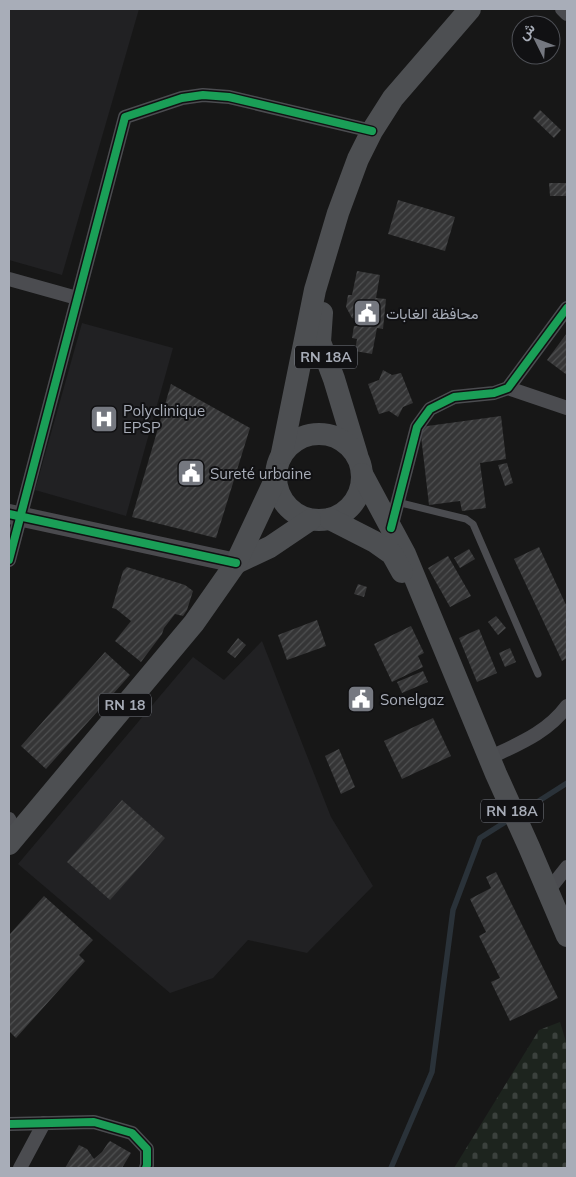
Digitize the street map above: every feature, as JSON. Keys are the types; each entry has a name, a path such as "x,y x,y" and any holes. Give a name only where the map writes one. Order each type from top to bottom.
{"main road":[{"path":"439,638 392,554 375,542 320,520 297,515 286,506 278,494 275,480 315,290 338,213 358,159 372,131 393,98 470,9"},
{"name":"RN 18A","path":"326,252 320,342 334,380 360,466 390,528 405,554 492,766 567,936"},
{"path":"282,454 291,444 302,437 315,434 328,435 340,440 350,448 360,466 360,488 354,502 344,512 320,520"},
{"name":"RN 18","path":"12,828 194,623 236,563 275,480"},
{"name":"RN 18","path":"236,563 320,520"}],"street":[{"path":"562,9 567,14"},
{"path":"9,560 14,515 77,298 125,117 182,98 203,96 229,97 372,131"},
{"path":"9,279 77,298"},
{"path":"390,528 417,427 430,409 454,397 494,393 508,388 567,308"},
{"path":"508,388 567,408"},
{"path":"14,515 236,563"},
{"path":"492,766 535,736 561,714 567,706"},
{"path":"548,891 567,867"},
{"path":"9,1124 94,1122 132,1133 146,1149 146,1168"},
{"path":"20,1168 44,1123"}],"lane":[{"path":"397,502 466,519 473,524 538,674"}],"shaded area":[{"path":"9,9 139,9 62,275 9,260"},
{"name":"Polyclinique EPSP","path":"82,323 173,348 126,516 35,490"},
{"path":"262,641 331,817 373,886 307,953 248,940 213,978 170,993 18,864 193,657 224,680"}],"green space":[{"path":"560,1022 567,1045 567,1168 454,1168 539,1030"}],"building":[{"path":"540,110 561,130 554,138 533,118"},
{"path":"549,183 567,183 567,196 550,196"},
{"path":"398,200 455,217 445,251 388,234"},
{"name":"محافظة الغابات","path":"357,271 380,275 376,298 386,299 383,329 377,328 372,354 355,351 357,339 352,338 354,326 358,326 358,319 352,318 346,307 348,295 352,295"},
{"path":"567,333 567,375 547,360"},
{"path":"383,370 392,375 401,373 413,403 403,407 398,417 389,411 379,414 368,384 379,380"},
{"name":"Sureté urbaine","path":"171,384 250,428 216,538 132,517"},
{"path":"501,416 506,459 480,463 486,508 462,511 460,501 429,505 420,427"},
{"path":"507,463 513,483 505,486 498,465"},
{"path":"539,547 567,607 567,658 562,661 514,559"},
{"path":"469,549 475,559 460,568 454,558"},
{"path":"448,556 471,596 450,607 428,568"},
{"path":"127,567 185,585 193,591 183,616 175,614 141,662 115,641 131,621 112,608 123,571"},
{"path":"358,584 367,587 364,597 354,594"},
{"path":"496,616 506,628 498,635 488,622"},
{"path":"317,620 326,646 287,660 278,635"},
{"path":"411,626 424,653 418,656 423,667 392,682 374,644"},
{"path":"479,629 497,673 477,682 459,638"},
{"path":"238,638 246,645 235,658 227,652"},
{"path":"510,648 516,662 505,667 499,653"},
{"path":"105,652 130,675 46,769 21,746"},
{"path":"423,671 428,682 402,693 397,682"},
{"path":"433,718 451,756 402,779 384,741"},
{"path":"339,749 355,787 341,794 325,756"},
{"path":"122,800 165,838 110,900 67,862"},
{"path":"496,872 558,998 510,1021 491,982 500,978 479,936 486,932 470,899 491,888 486,877"},
{"path":"44,896 93,940 79,955 85,961 16,1038 9,1031 9,935"},
{"path":"110,1141 131,1153 122,1168 65,1168 79,1145 87,1149 94,1159"}],"waterway":[{"path":"520,813 567,783"},
{"path":"391,1168 432,1072 453,910 480,838 510,819"}],"cycle path":[{"path":"9,560 125,117 182,98 203,95 229,97 372,131"},
{"path":"391,528 417,427 430,409 454,397 494,393 508,388 567,308"},
{"path":"9,514 236,563"},
{"path":"9,1124 94,1122 132,1133 147,1149 146,1168"}],"place":[{"name":"محافظة الغابات","path":"367,313"},
{"name":"Polyclinique EPSP","path":"104,419"},
{"name":"Sureté urbaine","path":"191,473"},
{"name":"Sonelgaz","path":"361,699"}]}
